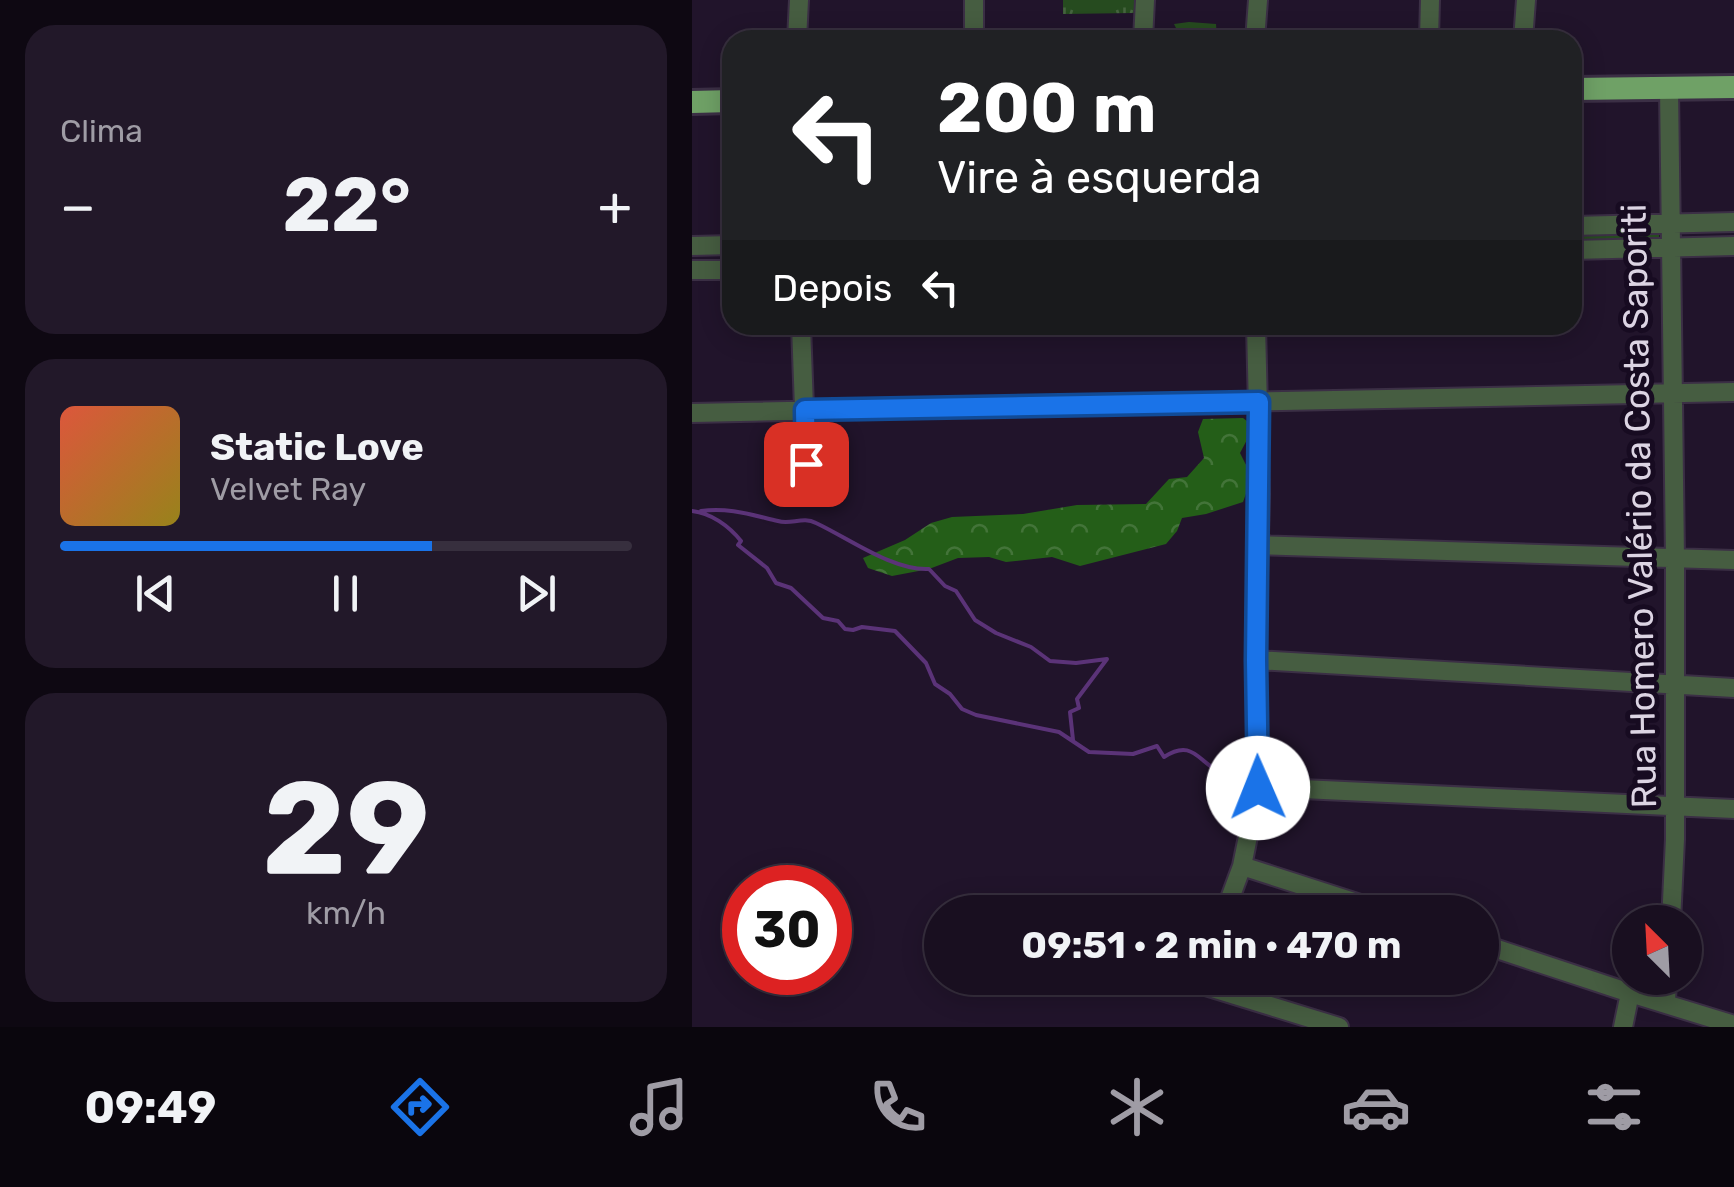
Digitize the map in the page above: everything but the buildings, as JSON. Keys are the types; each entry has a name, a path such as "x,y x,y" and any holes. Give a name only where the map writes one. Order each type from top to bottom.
{"main road":[{"path":"1582,90 1734,87"},
{"path":"692,102 722,102"}],"street":[{"path":"797,30 798,0"},
{"path":"974,0 974,30"},
{"path":"1144,30 1145,0"},
{"path":"1255,30 1258,0"},
{"path":"1429,30 1430,0"},
{"path":"1523,30 1526,0"},
{"name":"Rua Homero Valério da Costa Saporiti","path":"1669,88 1674,558 1671,905"},
{"path":"1582,226 1734,222"},
{"path":"692,246 722,245"},
{"path":"1582,250 1734,246"},
{"path":"692,270 722,270"},
{"path":"802,335 807,491"},
{"path":"1231,895 1242,866 1258,788 1256,335"},
{"path":"692,413 1734,392"},
{"path":"1258,544 1734,560"},
{"path":"1256,660 1734,688"},
{"path":"1258,788 1734,809"},
{"path":"1242,866 1332,895"},
{"path":"1499,950 1612,987"},
{"path":"1235,995 1338,1027"},
{"path":"1623,1027 1630,995"},
{"path":"1638,995 1734,1024"},
{"path":"1666,995 1666,1002"}],"green space":[{"path":"1063,0 1135,0 1134,13 1063,14"},
{"path":"1174,24 1216,24 1216,30 1177,30"},
{"path":"1659,229 1659,242 1582,244 1582,231"},
{"path":"1243,418 1248,422 1249,436 1240,453 1252,477 1243,502 1182,518 1166,544 1080,566 1052,557 1006,562 989,557 958,558 892,576 868,568 863,558 905,540 931,523 952,517 1023,514 1077,505 1146,504 1169,479 1187,477 1204,458 1198,432 1203,419"}],"waterway":[{"path":"692,511 725,525 741,541 738,545 767,568 776,583 791,588 823,618 838,621 845,629 895,631 926,663 935,684 962,709 1059,732 1089,752 1133,754 1157,746 1164,757 1175,751 1191,751 1225,772 1229,781 1244,777"},
{"path":"701,511 730,511 783,522 811,521 886,560 929,569 945,586 956,591 975,620 1031,647 1050,661 1107,659 1077,699 1079,708 1070,712 1073,740"}],"route":[{"path":"806,464 805,410 1259,402 1258,788"}]}
